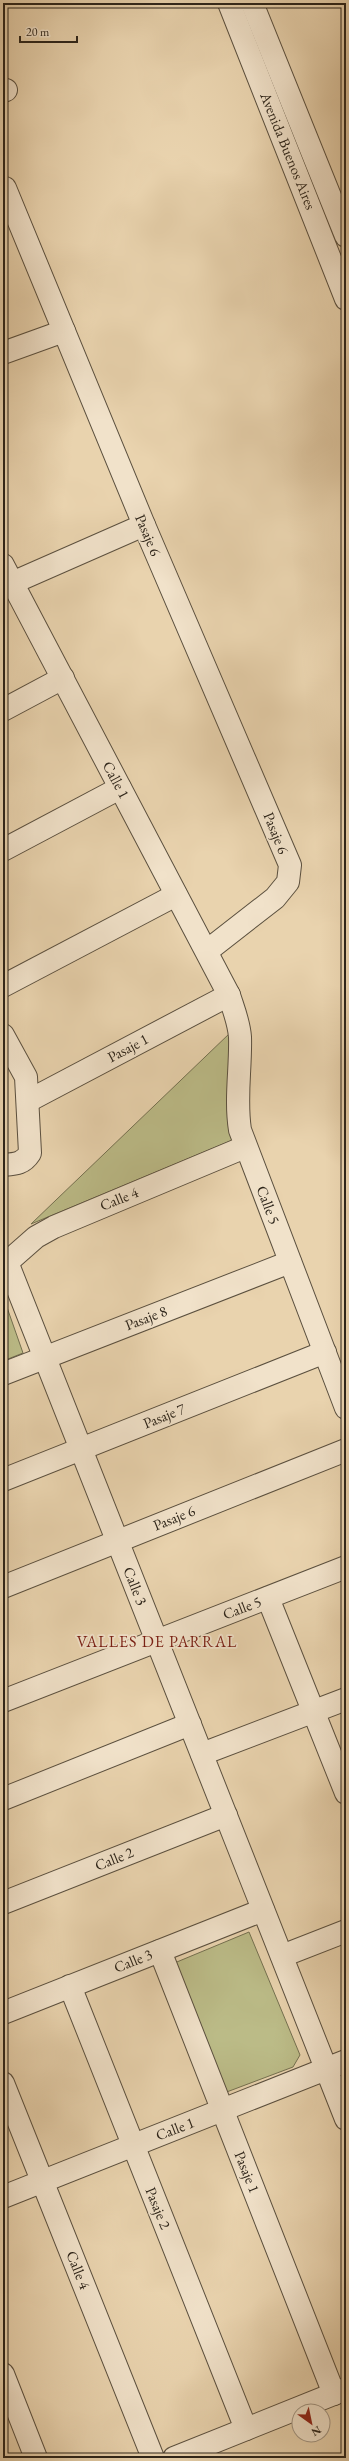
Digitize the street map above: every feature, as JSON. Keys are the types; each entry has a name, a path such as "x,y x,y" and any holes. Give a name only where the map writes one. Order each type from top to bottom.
{"street":[{"name":"Avenida Buenos Aires","path":"229,3 346,299"},
{"name":"Avenida Buenos Aires","path":"252,3 346,236"},
{"name":"Pasaje 6","path":"5,188 11,227 64,332 144,525 272,820 290,865 288,882 275,898 206,951"},
{"path":"3,353 64,332"},
{"path":"6,576 144,525"},
{"name":"Calle 1","path":"6,576 62,678 228,995"},
{"path":"3,710 62,678"},
{"path":"3,850 120,788"},
{"path":"3,986 176,895"},
{"name":"Pasaje 1","path":"28,1101 228,995"},
{"name":"Calle 5","path":"228,995 236,1015 240,1036 236,1098 240,1130 245,1147 346,1408"},
{"path":"3,1035 26,1077 30,1153 26,1160 19,1164 3,1165"},
{"name":"Calle 4","path":"5,1264 36,1237 54,1226 245,1147"},
{"name":"Pasaje 8","path":"3,1374 290,1262"},
{"name":"Calle 3","path":"5,1264 45,1358 282,1956 336,2065 346,2119"},
{"name":"Pasaje 7","path":"3,1480 325,1352"},
{"name":"Pasaje 6","path":"3,1587 346,1450"},
{"name":"Calle 5","path":"3,1701 346,1567"},
{"path":"268,1598 346,1793"},
{"path":"202,1754 346,1700"},
{"path":"3,1799 190,1724"},
{"name":"Calle 2","path":"3,1903 226,1815"},
{"name":"Calle 3","path":"3,2013 263,1910"},
{"path":"282,1956 346,1931"},
{"name":"Pasaje 1","path":"160,1951 223,2110 340,2391"},
{"name":"Pasaje 2","path":"70,1986 246,2429"},
{"name":"Calle 1","path":"3,2197 336,2065"},
{"name":"Calle 4","path":"3,2083 153,2458"},
{"path":"3,2374 36,2458"},
{"path":"174,2458 340,2391"}],"green space":[{"path":"230,1033 233,1140 31,1224"},
{"path":"3,1296 23,1353 3,1361"},
{"path":"249,1932 300,2055 293,2067 224,2093 172,1964"}],"district":[{"name":"VALLES DE PARRAL","path":"157,1641"}]}
